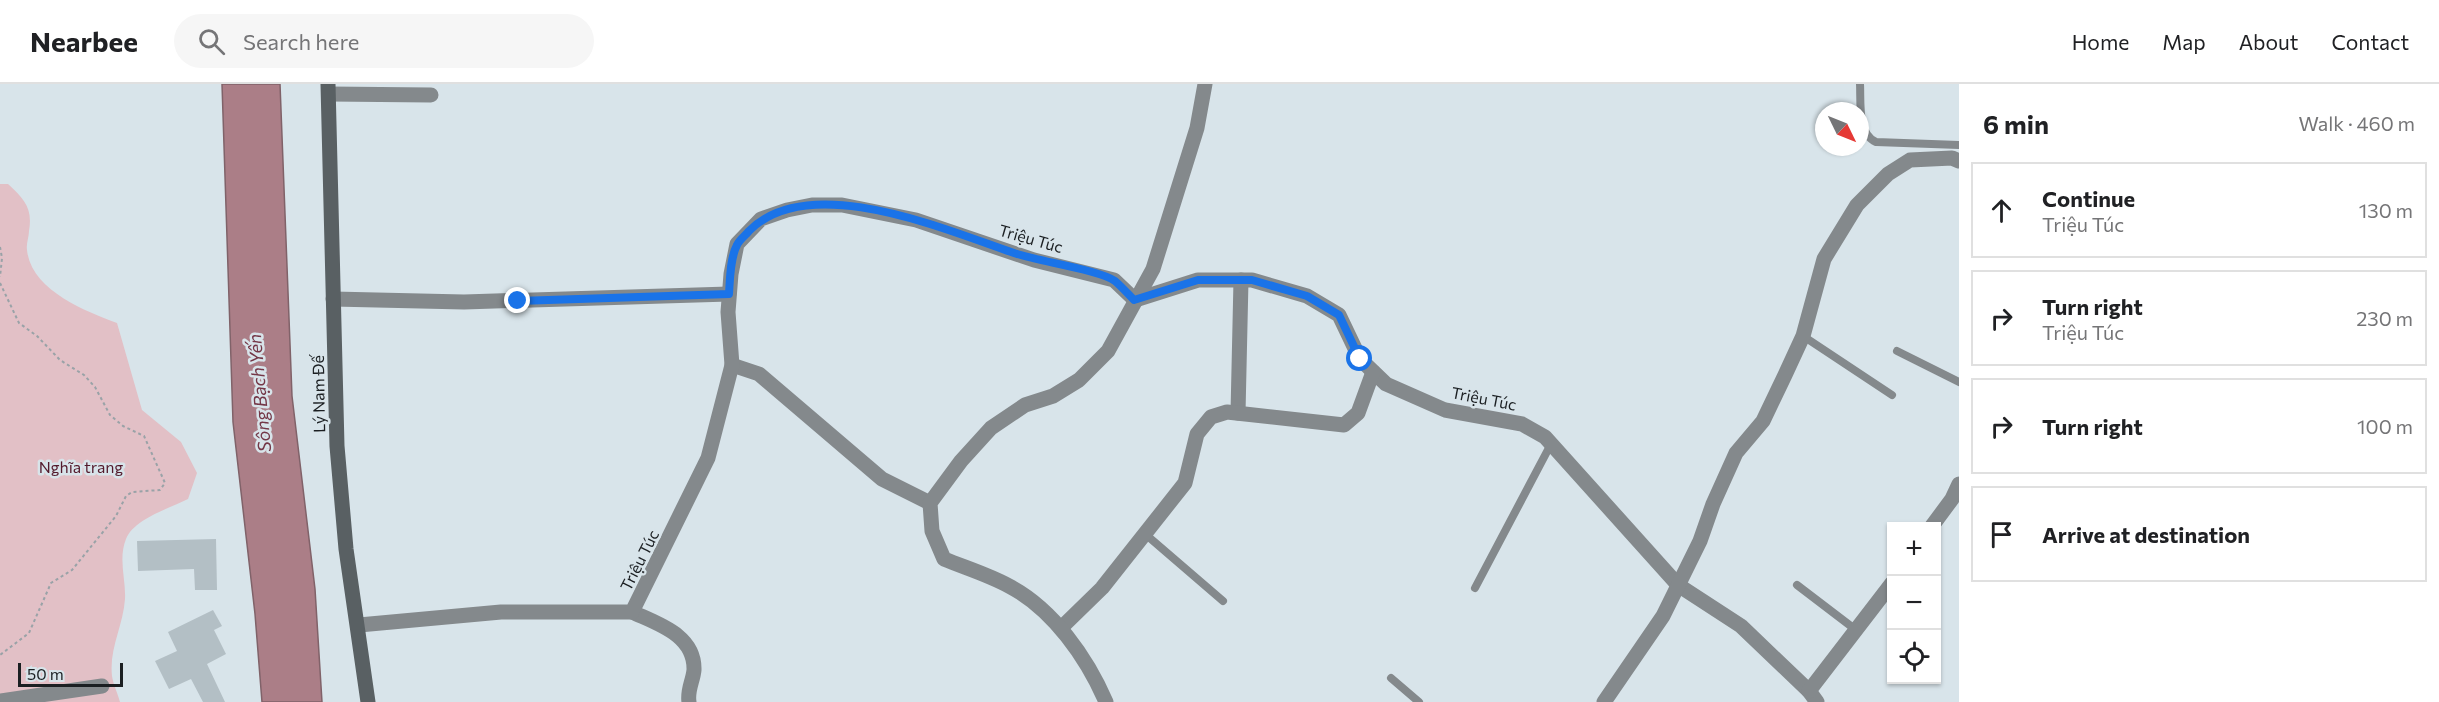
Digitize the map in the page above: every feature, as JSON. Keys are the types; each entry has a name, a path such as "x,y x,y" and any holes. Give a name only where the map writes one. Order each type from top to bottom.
{"street":[{"path":"1106,702 1096,680 1062,627 1010,586 944,559 933,531 930,503 961,460 991,428 1024,405 1053,396 1079,380 1107,351 1153,269 1178,197 1197,128 1205,84"},
{"path":"329,89 431,96"},
{"name":"Lý Nam Đế","path":"329,89 337,446 346,549 359,625 368,702"},
{"path":"1604,702 1663,616 1700,541 1713,504 1736,453 1762,421 1803,336 1824,259 1857,205 1888,174 1910,160 1952,158 1959,161"},
{"name":"Triệu Túc","path":"359,625 501,612 632,612 708,458 732,365 729,294 737,244 761,219 787,210 842,205 916,220 1034,260 1100,275 1114,280 1134,300 1198,280 1252,280 1307,296 1339,315 1360,359 1386,384 1445,410 1522,424 1551,444 1591,486 1629,534 1678,585 1741,626 1813,696"},
{"path":"1238,413 1240,280"},
{"path":"333,299 464,302 729,294"},
{"path":"732,365 759,374 882,479 930,503"},
{"path":"1062,627 1102,588 1185,483 1197,434 1211,417 1227,412 1344,425 1358,413 1373,372"},
{"path":"1935,522 1952,499 1959,484"},
{"path":"1813,696 1856,630 1887,589"},
{"path":"632,612 671,630 688,644 694,669 687,693 688,702"},
{"path":"0,701 102,686"}],"lane":[{"path":"1860,84 1864,130 1870,139 1876,142 1959,145"},
{"path":"1803,336 1892,395"},
{"path":"1897,351 1959,382"},
{"path":"1475,588 1551,444"},
{"path":"1144,533 1223,602"},
{"path":"1797,585 1856,630"},
{"path":"1391,678 1419,702"}],"path":[{"path":"0,247 2,258 0,277"},
{"path":"0,283 19,323 37,336 60,360 84,375 95,387 103,406 118,422 144,436 165,483 160,490 132,492 126,496 116,516 72,570 51,583 29,633 0,655"}],"green space":[{"name":"Nghĩa trang","path":"0,184 8,184 26,205 30,216 27,250 38,277 62,297 117,323 142,410 181,442 197,473 188,499 144,520 130,532 126,539 122,562 125,599 112,656 113,679 120,702 0,702"}],"water":[{"name":"Sông Bạch Yến","path":"222,84 280,84 292,396 315,589 322,702 262,702 255,614 233,422"}],"building":[{"path":"216,539 217,590 195,590 194,569 138,571 137,541"},
{"path":"213,610 222,626 214,630 226,654 207,664 225,702 203,702 191,679 169,689 155,661 177,651 168,632"}],"route":[{"path":"518,301 729,294 737,244 761,219 787,210 842,205 916,220 1034,260 1100,275 1114,280 1134,300 1198,280 1252,280 1307,296 1339,315 1360,359"}]}
